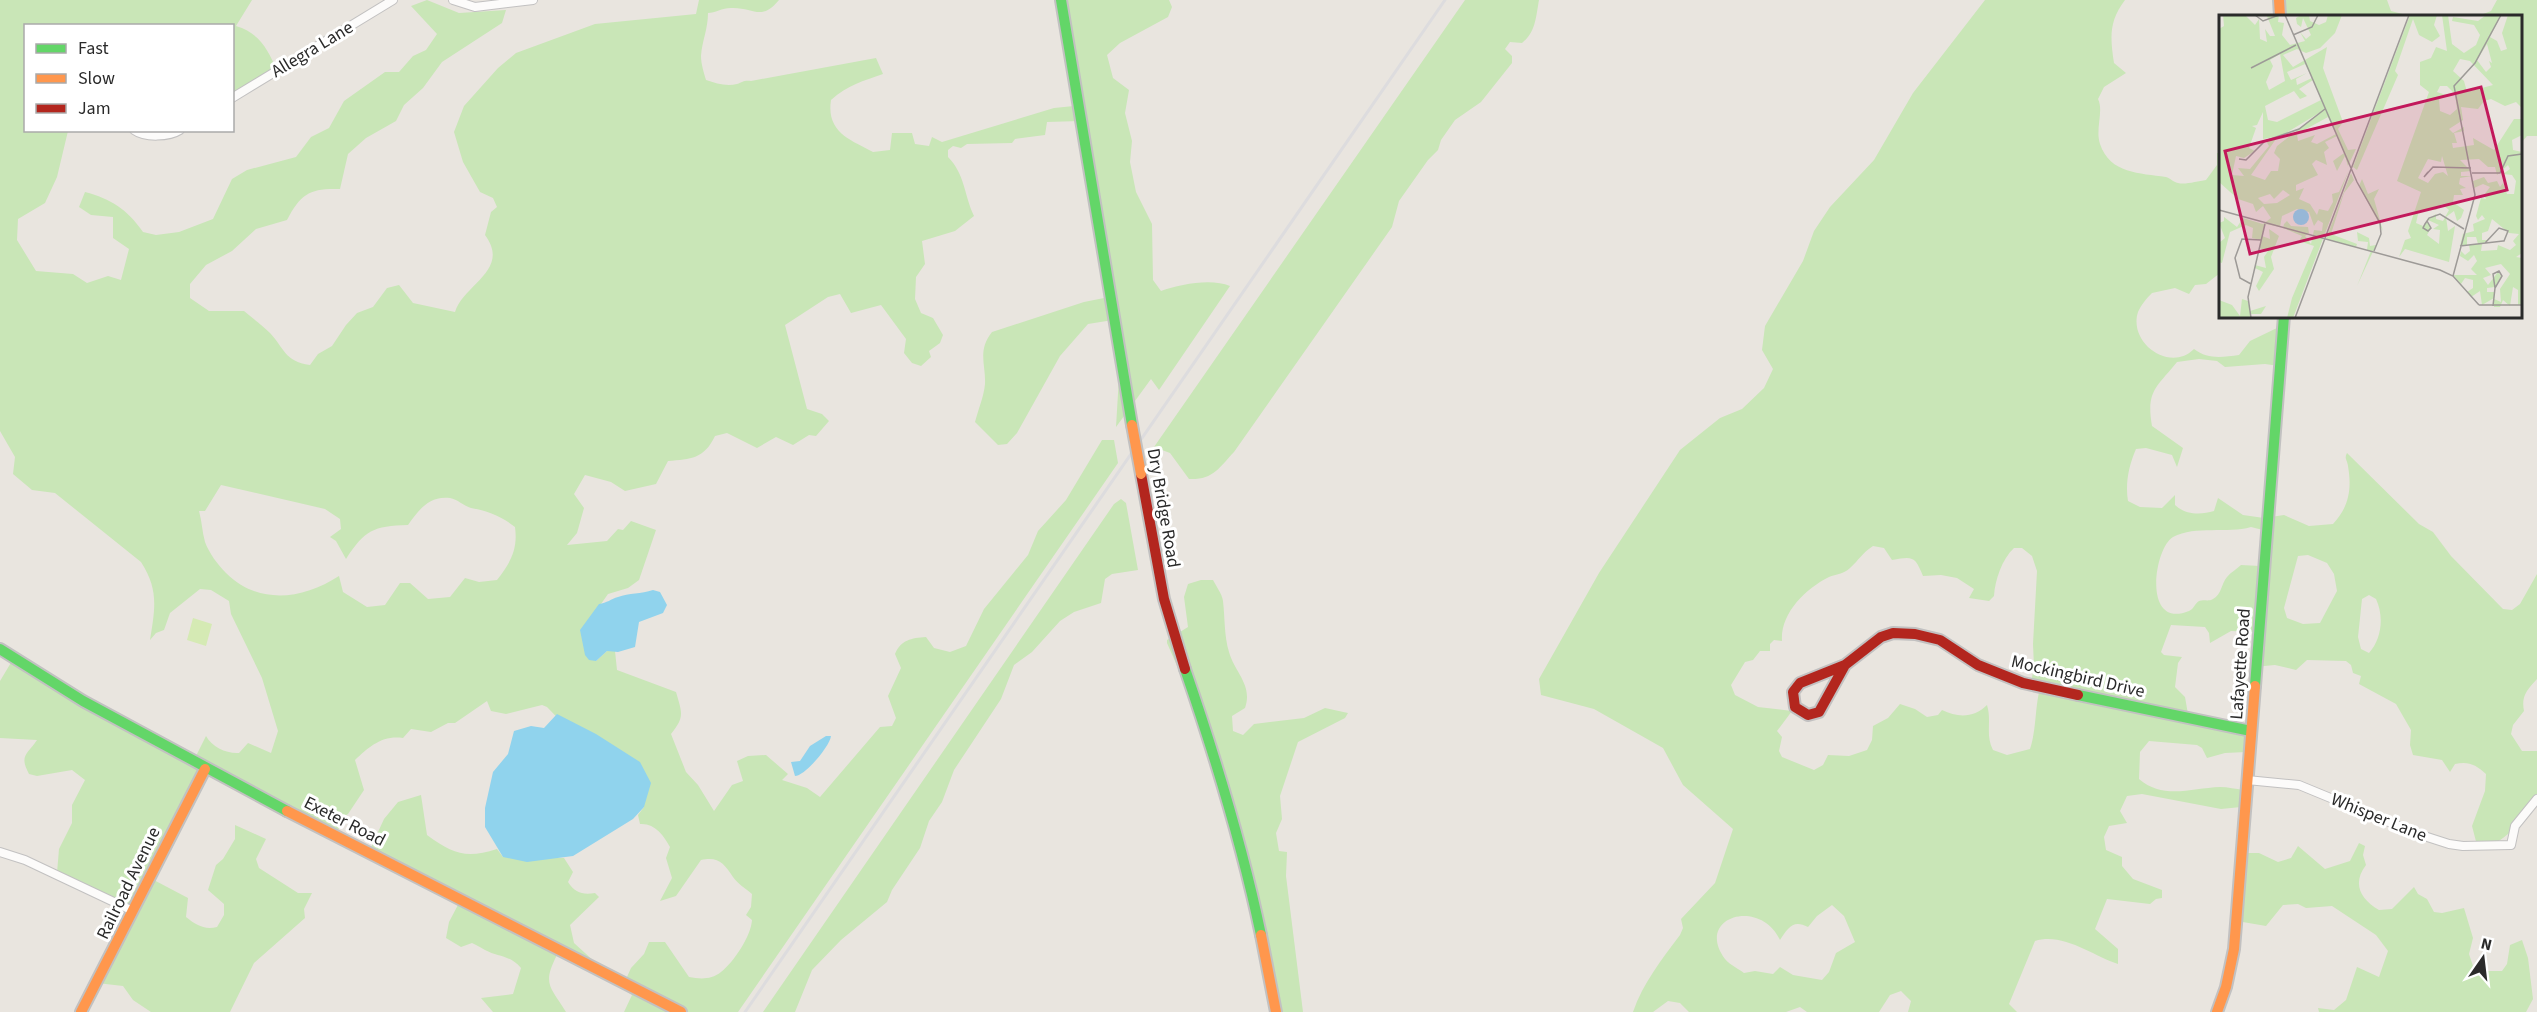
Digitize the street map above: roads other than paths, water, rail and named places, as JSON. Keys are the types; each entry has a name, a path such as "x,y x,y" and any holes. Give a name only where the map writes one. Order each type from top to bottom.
{"street":[{"name":"Allegra Lane","path":"234,97 380,3 393,0"},
{"path":"453,0 475,7 533,0"},
{"name":"Dry Bridge Road","path":"1061,0 1132,425 1164,599 1177,647 1212,747 1249,877 1276,1012"},
{"path":"2278,0 2280,15"},
{"path":"136,132 160,136 173,132"},
{"name":"Lafayette Road","path":"2217,1012 2226,987 2234,949 2284,318"},
{"name":"Mockingbird Drive","path":"1845,665 1819,712 1808,715 1795,707 1793,692 1800,683 1845,665 1881,637 1893,633 1915,633 1940,640 1978,665 2023,683 2251,731"},
{"name":"Exeter Road","path":"0,649 83,701 204,769 681,1012"},
{"name":"Railroad Avenue","path":"81,1012 204,769"},
{"name":"Whisper Lane","path":"2247,780 2306,787 2418,834 2450,844 2511,845 2515,826 2537,799"},
{"path":"0,852 25,860 133,911"}],"water":[{"path":"653,590 660,592 667,605 663,613 639,622 635,647 618,652 607,651 596,661 589,660 585,655 580,630 599,604 622,596"},
{"path":"557,714 596,734 640,762 651,783 644,807 633,819 573,856 527,862 503,857 485,827 485,808 493,772 508,754 514,731 531,726 544,728"},
{"path":"826,736 831,736 830,741 822,753 811,766 795,776 791,762 800,761 810,746"}],"railway":[{"path":"745,1012 1445,0"}]}
